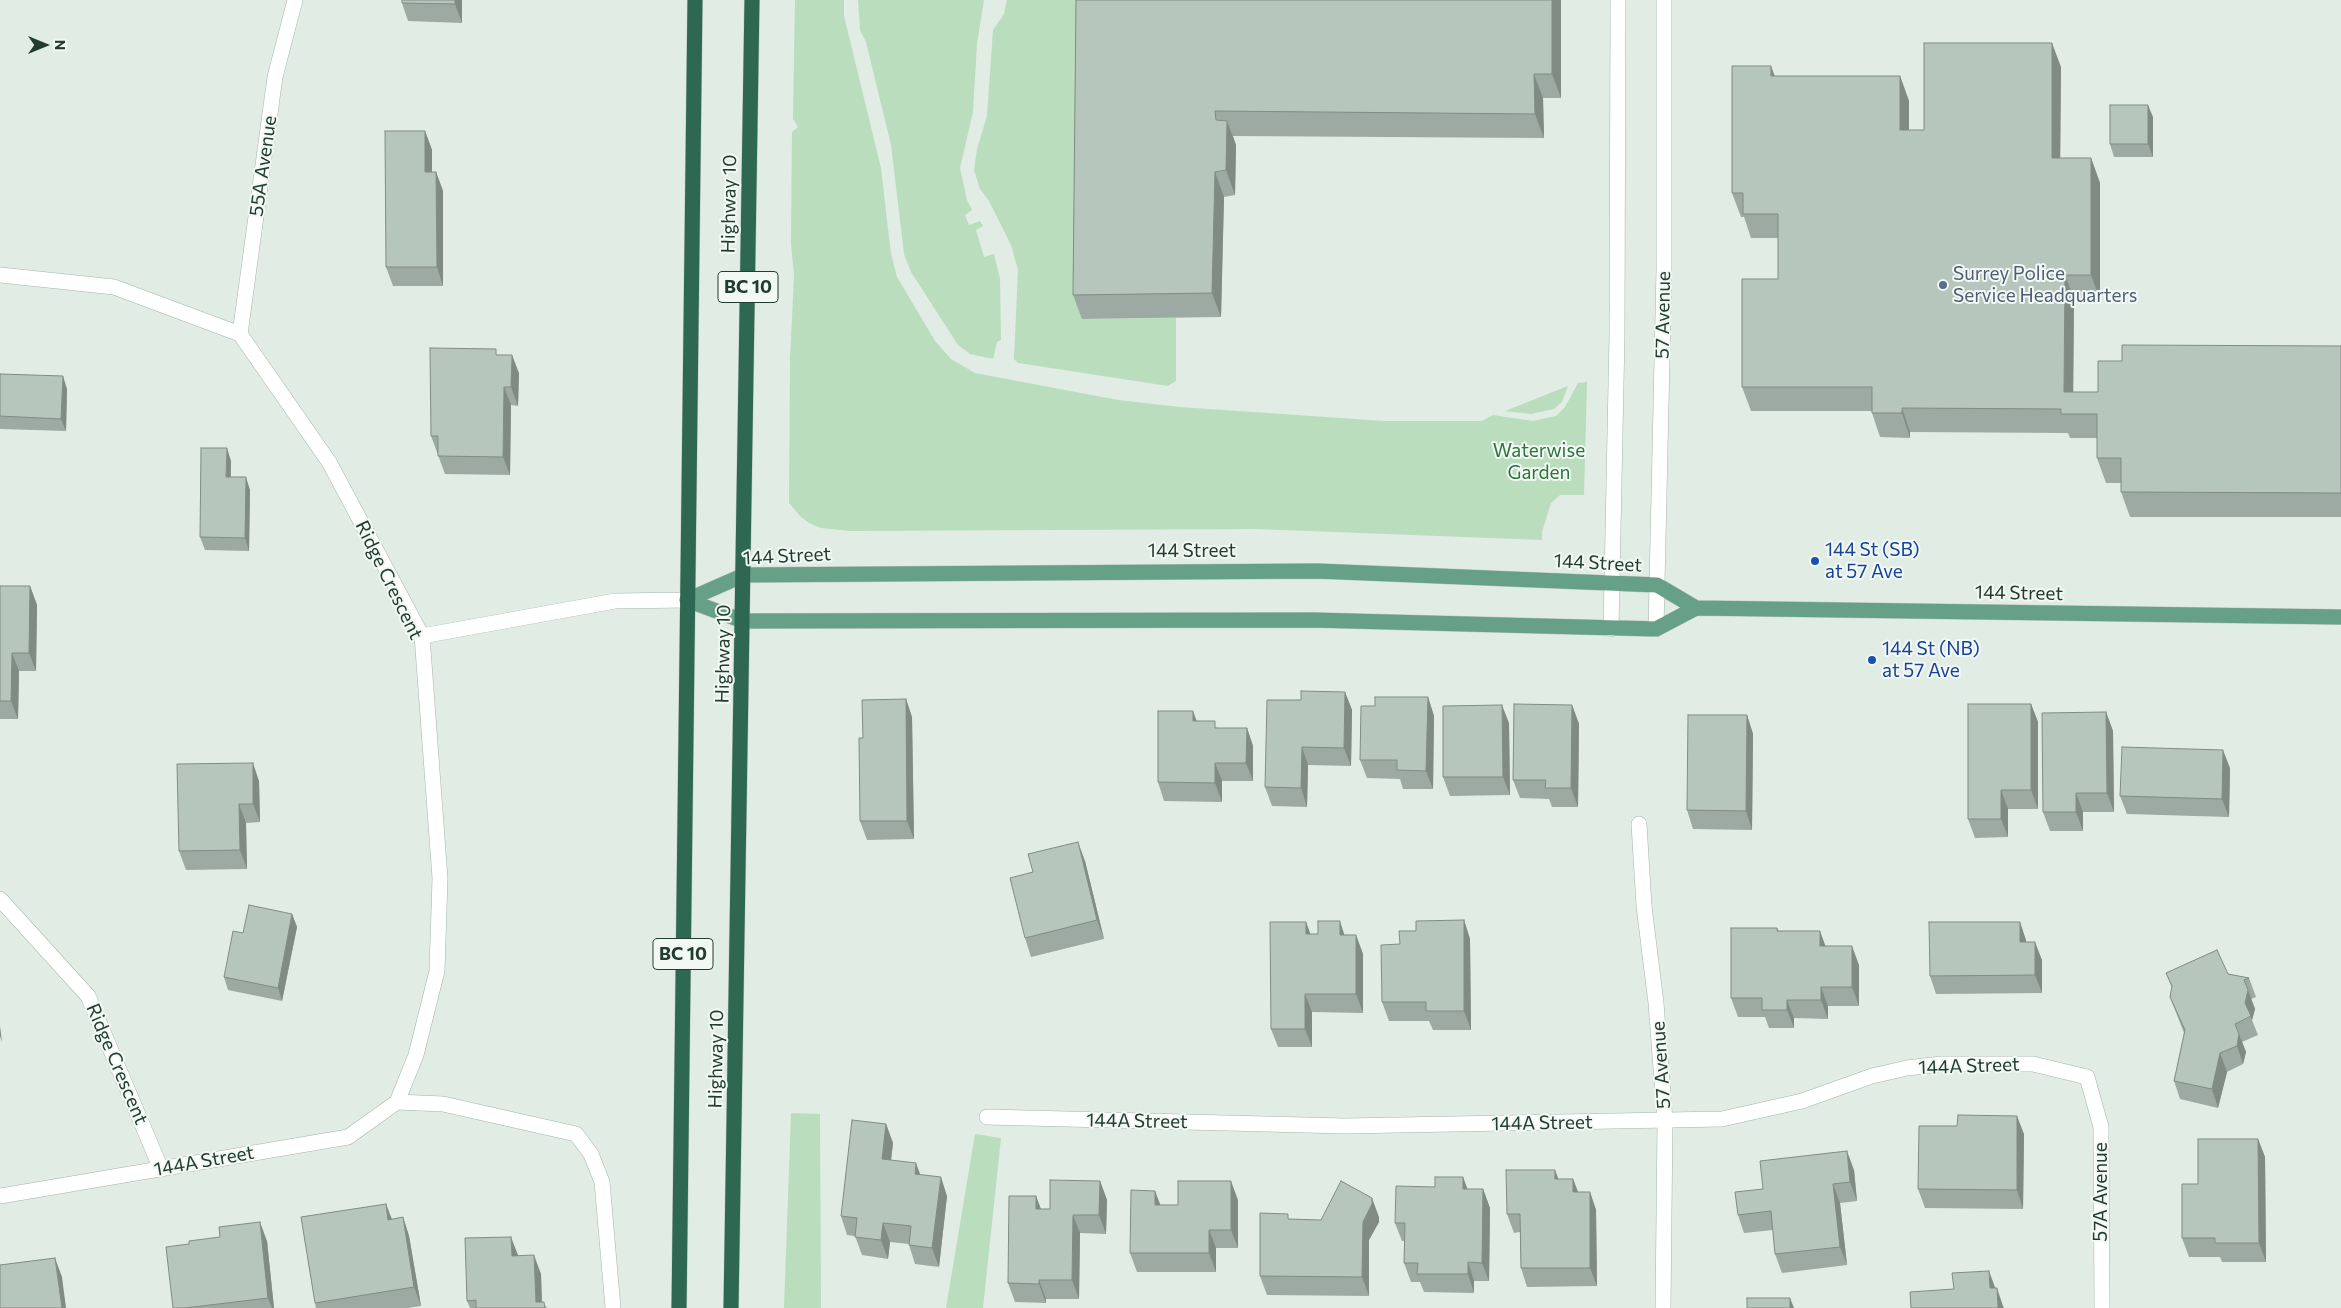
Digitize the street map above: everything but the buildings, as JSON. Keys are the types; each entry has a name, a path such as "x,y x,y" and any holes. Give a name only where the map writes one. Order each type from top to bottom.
{"highway":[{"name":"Highway 10","path":"679,1308 695,0"},
{"name":"Highway 10","path":"731,1308 752,0"}],"main road":[{"name":"144 Street","path":"687,600 744,575 1317,571 1657,585 1696,608"},
{"name":"144 Street","path":"687,600 743,621 1313,620 1656,629 1696,608 2341,617"}],"street":[{"name":"55A Avenue","path":"240,334 275,77 295,0"},
{"path":"1611,629 1617,326 1618,0"},
{"name":"57 Avenue","path":"1656,629 1664,270 1664,0"},
{"path":"0,275 114,287 240,334"},
{"name":"Ridge Crescent","path":"240,334 329,462 422,636 440,878 437,971 416,1055 397,1102"},
{"name":"144 Street","path":"422,636 615,601 687,600"},
{"name":"57 Avenue","path":"1639,824 1644,906 1656,1003 1664,1122 1663,1308"},
{"name":"Ridge Crescent","path":"0,899 88,996 161,1168"},
{"name":"144A Street","path":"987,1117 1345,1126 1664,1122 1722,1119 1802,1101 1872,1076 1941,1064 2034,1064 2087,1077"},
{"name":"57A Avenue","path":"2087,1077 2100,1127 2102,1308"},
{"path":"397,1102 443,1104 576,1134 591,1154 602,1182 613,1308"},
{"name":"144A Street","path":"0,1196 348,1137 397,1102"}],"green space":[{"name":"Waterwise Garden","path":"795,0 844,0 844,16 881,168 891,254 897,277 935,341 951,359 975,373 1118,400 1180,407 1384,421 1482,421 1493,415 1533,421 1556,416 1565,407 1578,383 1587,382 1584,495 1560,495 1551,503 1542,532 1542,540 1256,529 850,531 821,528 809,523 789,503 790,360 794,275 791,244 792,132 798,127 793,119"},
{"path":"858,0 984,0 977,44 973,112 960,168 967,200 972,210 965,215 969,225 980,221 983,226 976,230 984,257 994,254 1000,279 1001,340 997,342 993,359 970,354 958,345 911,272 904,254 891,145 866,42 860,30"},
{"path":"1007,0 1085,0 1083,319 1176,318 1176,381 1168,386 1018,363 1014,359 1018,270 1011,245 989,201 980,189 974,170 977,149 987,116 993,30 1004,14"},
{"path":"1568,386 1562,402 1554,409 1531,414 1505,411"},
{"path":"791,1113 820,1114 821,1308 784,1308"},
{"path":"975,1134 1001,1138 983,1308 946,1308"}],"place":[{"name":"Surrey Police Service Headquarters","path":"1943,285"},
{"name":"144 St (SB) at 57 Ave","path":"1815,561"},
{"name":"144 St (NB) at 57 Ave","path":"1872,660"}]}
